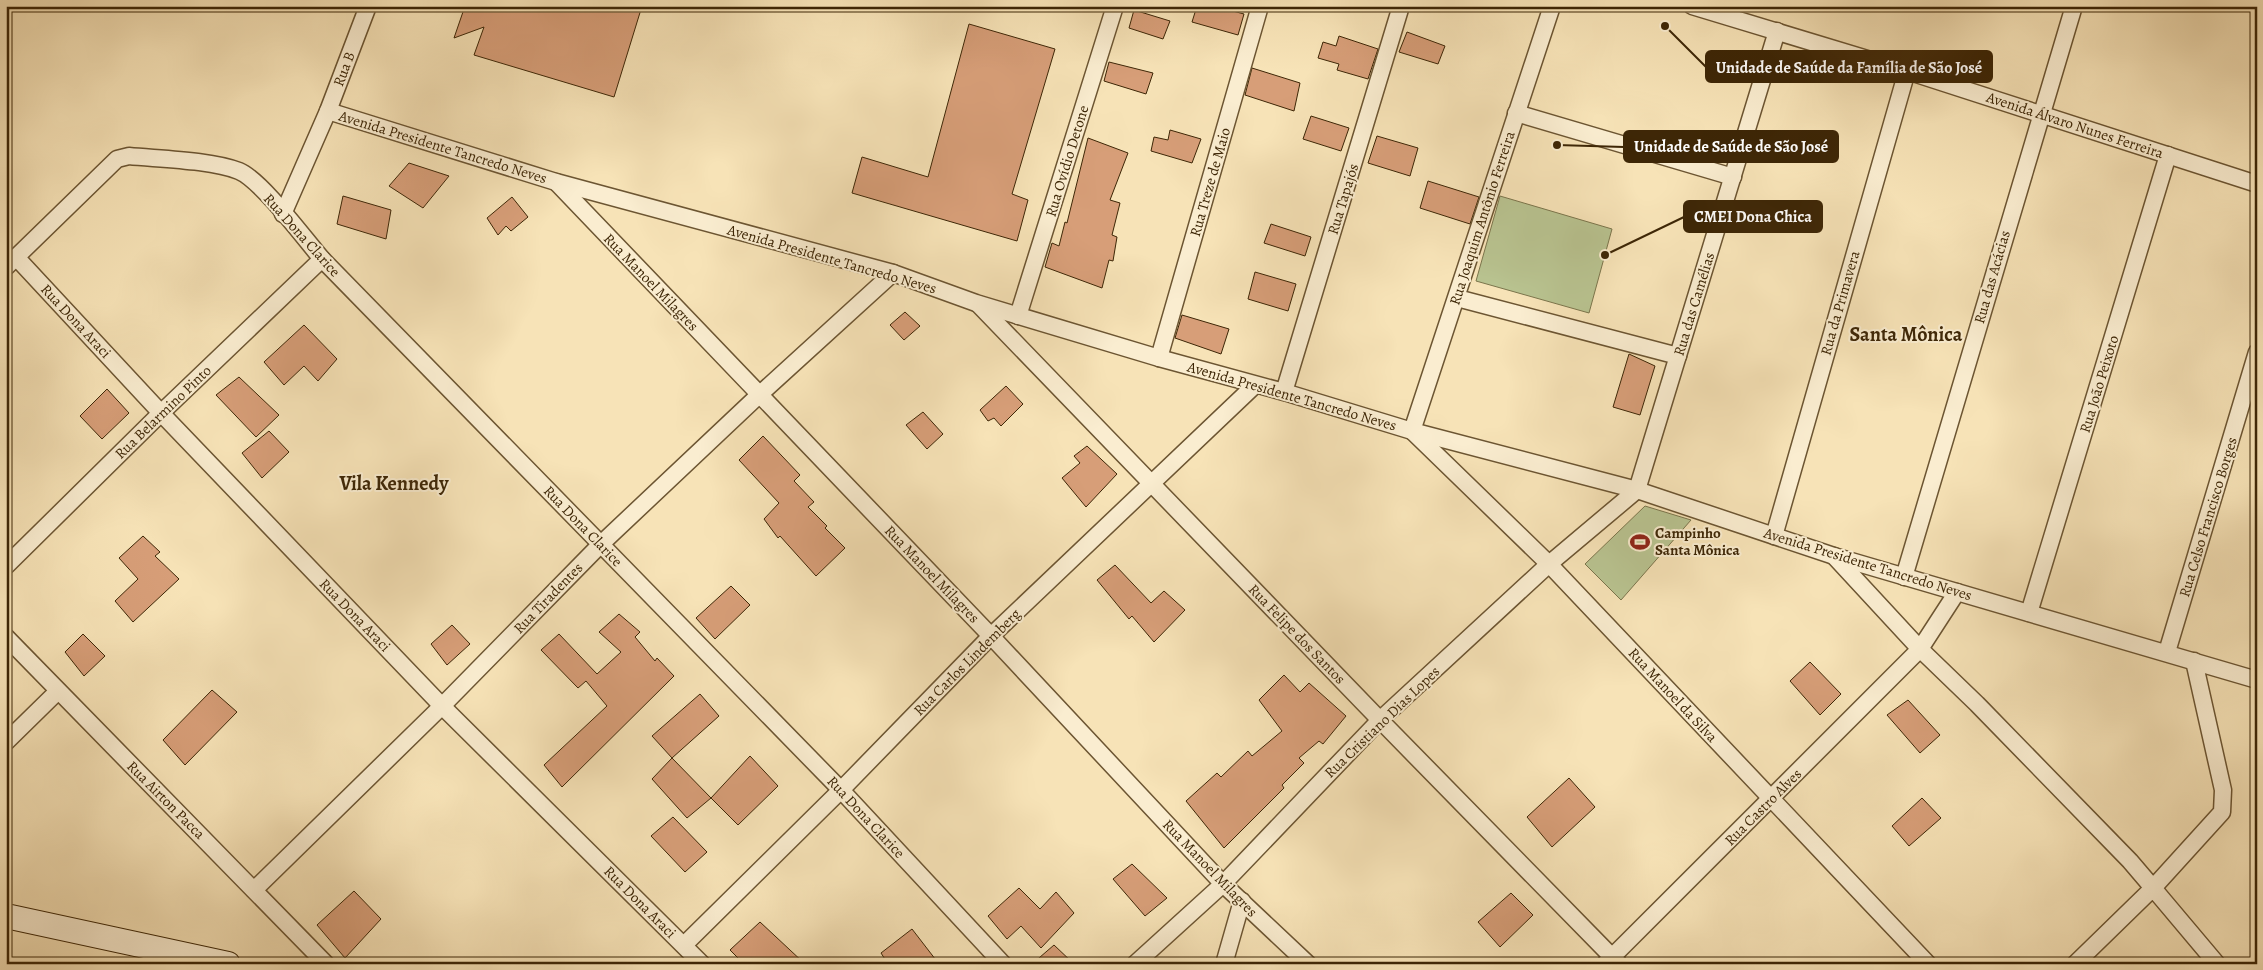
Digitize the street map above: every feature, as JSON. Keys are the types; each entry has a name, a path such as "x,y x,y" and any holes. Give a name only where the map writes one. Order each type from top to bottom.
{"street":[{"name":"Rua B","path":"283,214 328,111 368,6"},
{"name":"Rua Ovídio Detone","path":"1018,316 1115,6"},
{"name":"Rua Treze de Maio","path":"1160,358 1260,6"},
{"name":"Rua Tapajós","path":"1284,392 1401,6"},
{"name":"Rua Joaquim Antônio Ferreira","path":"1412,431 1552,6"},
{"name":"Avenida Álvaro Nunes Ferreira","path":"1692,6 1907,71 2257,184"},
{"name":"Rua das Acácias","path":"1904,577 2040,114 2074,6"},
{"name":"Rua das Camélias","path":"1637,490 1777,31"},
{"name":"Rua da Primavera","path":"1774,536 1907,71"},
{"name":"Avenida Presidente Tancredo Neves","path":"328,111 556,182 893,273 1018,316 1284,392 1412,431 1637,490 1834,556 2167,652 2257,680"},
{"path":"1516,113 1733,177"},
{"name":"Rua Dona Clarice","path":"11,262 105,168 117,159 129,156 224,166 240,171 255,181 322,259 841,790 1003,964"},
{"name":"Rua João Peixoto","path":"2029,613 2168,156"},
{"name":"Rua Manoel Milagres","path":"556,182 992,636 1223,884 1308,964"},
{"name":"Rua Belarmino Pinto","path":"6,566 161,413 322,259"},
{"name":"Rua Dona Araci","path":"11,262 161,413 442,706 702,964"},
{"name":"Rua Tiradentes","path":"254,890 442,706 601,544 759,395 893,273"},
{"path":"1457,298 1678,356"},
{"name":"Rua Felipe dos Santos","path":"976,302 1612,961"},
{"name":"Rua Celso Francisco Borges","path":"2167,652 2257,352"},
{"name":"Rua Carlos Lindemberg","path":"684,946 992,636 1255,385"},
{"name":"Rua Manoel da Silva","path":"1412,431 1549,564 1928,964"},
{"name":"Rua Cristiano Dias Lopes","path":"1135,964 1223,884 1380,720 1549,564 1637,490"},
{"path":"1834,556 1920,650 1977,704 2130,861 2217,964"},
{"name":"Rua Castro Alves","path":"1612,961 1920,650 1957,592"},
{"name":"Rua Airton Pacca","path":"6,637 326,964"},
{"path":"2075,964 2153,888 2222,812 2223,790 2194,660"},
{"path":"6,742 58,691"},
{"path":"1224,964 1242,901"},
{"path":"6,916 228,964"}],"green space":[{"path":"1500,196 1612,229 1589,313 1476,281"},
{"name":"Campinho Santa Mônica","path":"1645,506 1691,520 1621,600 1585,564"}],"building":[{"path":"465,6 642,6 614,97 474,55 484,27 454,38"},
{"path":"1197,6 1214,6 1244,14 1238,35 1192,22"},
{"path":"1134,10 1170,21 1163,39 1129,28"},
{"path":"969,24 1055,49 1012,194 1028,200 1017,241 852,193 862,157 928,177"},
{"path":"1407,32 1445,46 1438,64 1399,52"},
{"path":"1339,36 1378,49 1368,79 1337,70 1339,64 1318,58 1323,42 1336,46"},
{"path":"1109,62 1153,73 1146,94 1104,81"},
{"path":"1252,68 1300,83 1294,111 1245,95"},
{"path":"1311,116 1349,128 1341,151 1303,139"},
{"path":"1170,130 1201,139 1192,163 1151,151 1154,137 1168,140"},
{"path":"1377,136 1418,148 1410,176 1368,163"},
{"path":"1088,138 1128,153 1110,200 1120,203 1112,235 1117,237 1113,261 1109,260 1102,288 1045,267 1052,243 1059,246 1065,222 1067,223"},
{"path":"409,163 449,176 423,208 389,186"},
{"path":"1428,181 1479,197 1470,224 1420,208"},
{"path":"343,196 391,210 386,239 337,224"},
{"path":"512,197 528,217 511,231 506,226 498,235 487,218"},
{"path":"1271,224 1311,237 1305,256 1264,243"},
{"path":"1255,272 1296,284 1288,311 1248,299"},
{"path":"905,312 920,326 904,340 890,325"},
{"path":"1182,315 1229,329 1221,354 1175,338"},
{"path":"304,325 337,359 318,381 304,366 284,385 264,362"},
{"path":"1629,354 1655,366 1640,415 1613,407"},
{"path":"239,377 279,415 256,437 216,395"},
{"path":"1006,386 1023,404 1001,426 994,418 988,421 980,410"},
{"path":"107,389 129,413 102,439 80,416"},
{"path":"923,412 943,434 927,449 906,425"},
{"path":"269,431 289,452 262,478 242,453"},
{"path":"763,436 800,475 794,481 814,502 808,507 845,548 816,576 780,536 778,538 764,519 779,503 739,460"},
{"path":"1087,446 1117,474 1086,507 1062,478 1080,463 1074,456"},
{"path":"143,536 160,552 155,556 179,579 133,622 115,601 138,579 119,558"},
{"path":"1115,565 1151,603 1164,591 1185,610 1154,642 1132,616 1129,619 1097,580"},
{"path":"731,586 750,605 715,639 696,618"},
{"path":"619,614 640,632 635,637 655,661 657,658 674,676 562,787 544,765 607,706 586,681 578,688 541,650 559,634 597,674 621,652 599,632"},
{"path":"452,625 470,644 447,665 431,644"},
{"path":"83,634 105,656 84,676 65,652"},
{"path":"1810,662 1841,694 1820,715 1790,681"},
{"path":"1284,675 1300,692 1309,683 1346,716 1323,744 1319,741 1299,758 1304,763 1282,785 1284,788 1224,848 1186,801 1217,773 1221,777 1248,751 1252,756 1282,731 1259,700"},
{"path":"212,690 237,712 185,765 163,740"},
{"path":"700,694 719,716 672,758 652,736"},
{"path":"1908,700 1940,735 1920,753 1887,715"},
{"path":"750,756 778,786 738,825 711,798"},
{"path":"672,758 711,798 687,818 652,779"},
{"path":"1569,778 1595,807 1552,847 1527,817"},
{"path":"1922,798 1941,818 1909,846 1892,826"},
{"path":"673,817 707,852 685,872 651,836"},
{"path":"1132,864 1167,898 1145,916 1113,879"},
{"path":"1019,888 1040,909 1056,892 1074,913 1041,948 1021,926 1007,939 988,916"},
{"path":"354,891 381,919 345,958 317,925"},
{"path":"1511,893 1533,915 1500,947 1478,922"},
{"path":"760,922 805,964 744,964 730,950"},
{"path":"912,929 939,964 888,964 881,953"},
{"path":"1054,945 1074,964 1032,964"}],"place":[{"name":"Unidade de Saúde da Família de São José","path":"1665,26"},
{"name":"Unidade de Saúde de São José","path":"1557,145"},
{"name":"CMEI Dona Chica","path":"1605,255"},
{"name":"Campinho Santa Mônica","path":"1640,542"}],"district":[{"name":"Santa Mônica","path":"1906,334"},
{"name":"Vila Kennedy","path":"394,483"}]}
